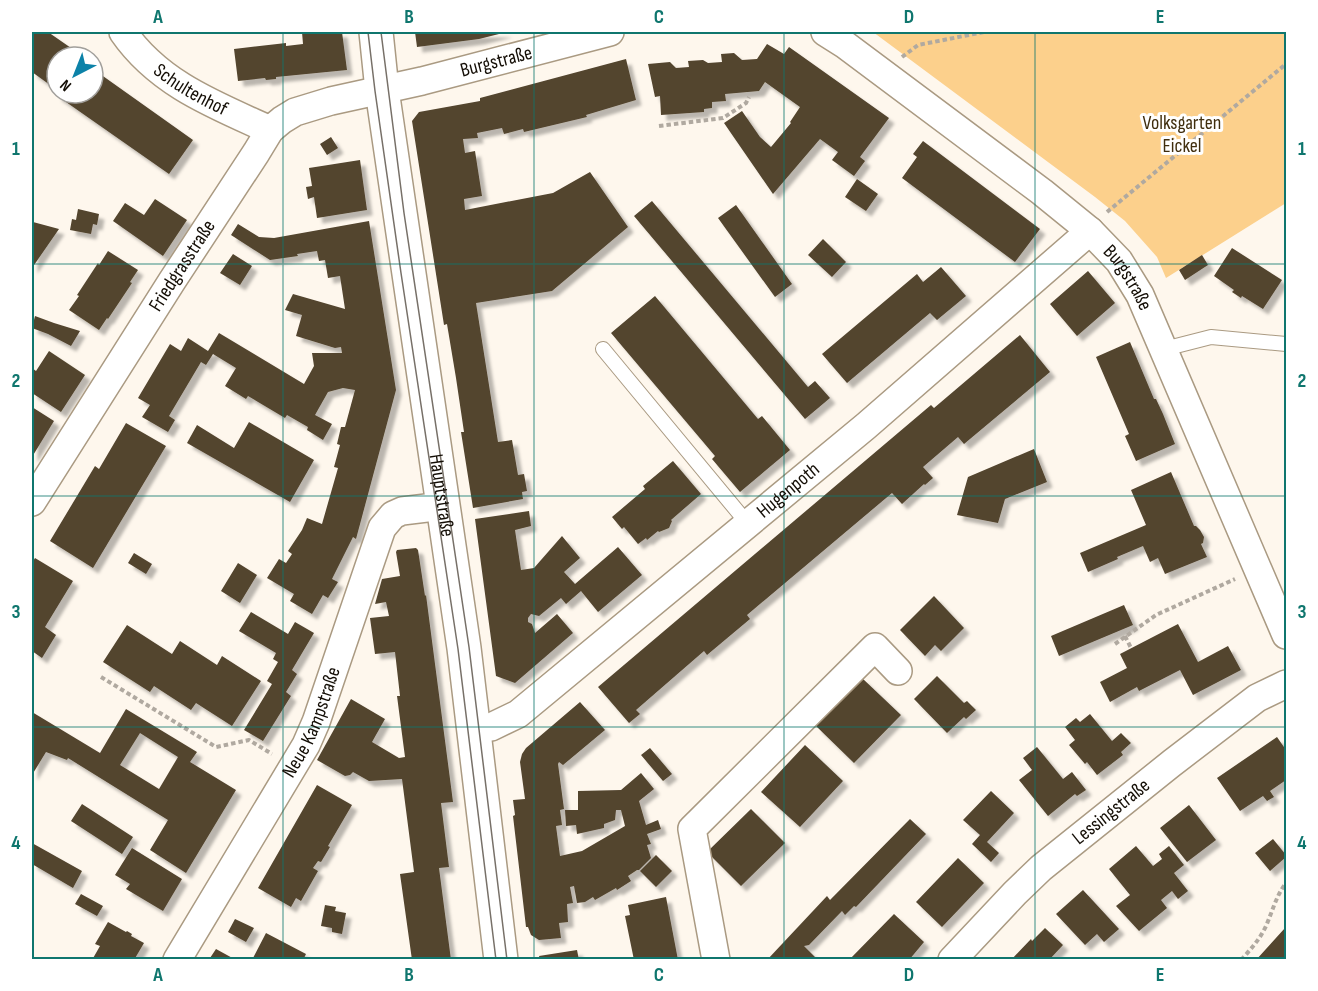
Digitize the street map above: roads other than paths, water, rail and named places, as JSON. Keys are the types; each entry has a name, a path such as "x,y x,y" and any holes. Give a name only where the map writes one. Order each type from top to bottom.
{"street":[{"name":"Schultenhof","path":"123,32 140,55 177,84 206,101 270,130"},
{"name":"Hauptstraße","path":"376,32 382,90 464,648 501,960"},
{"name":"Burgstraße","path":"382,90 610,32"},
{"name":"Burgstraße","path":"825,32 1042,192 1090,231 1119,261 1140,295 1287,635"},
{"name":"Friedgrasstraße","path":"32,502 270,130 296,112 382,90"},
{"name":"Hugenpoth","path":"473,729 491,727 518,714 866,426 1090,231"},
{"name":"Neue Kampstraße","path":"177,960 293,767 316,722 382,528 393,514 443,506"},
{"path":"716,960 692,829 875,647 898,670"},
{"name":"Lessingstraße","path":"952,960 1041,868 1257,698 1287,684"}],"lane":[{"path":"1164,349 1211,337 1287,345"},
{"path":"603,349 748,524"}],"tram line":[{"path":"368,32 401,273 458,649 496,960"},
{"path":"381,32 404,213 469,647 507,960"}],"park label":[{"name":"Volksgarten Eickel","path":"1182,134"}]}
